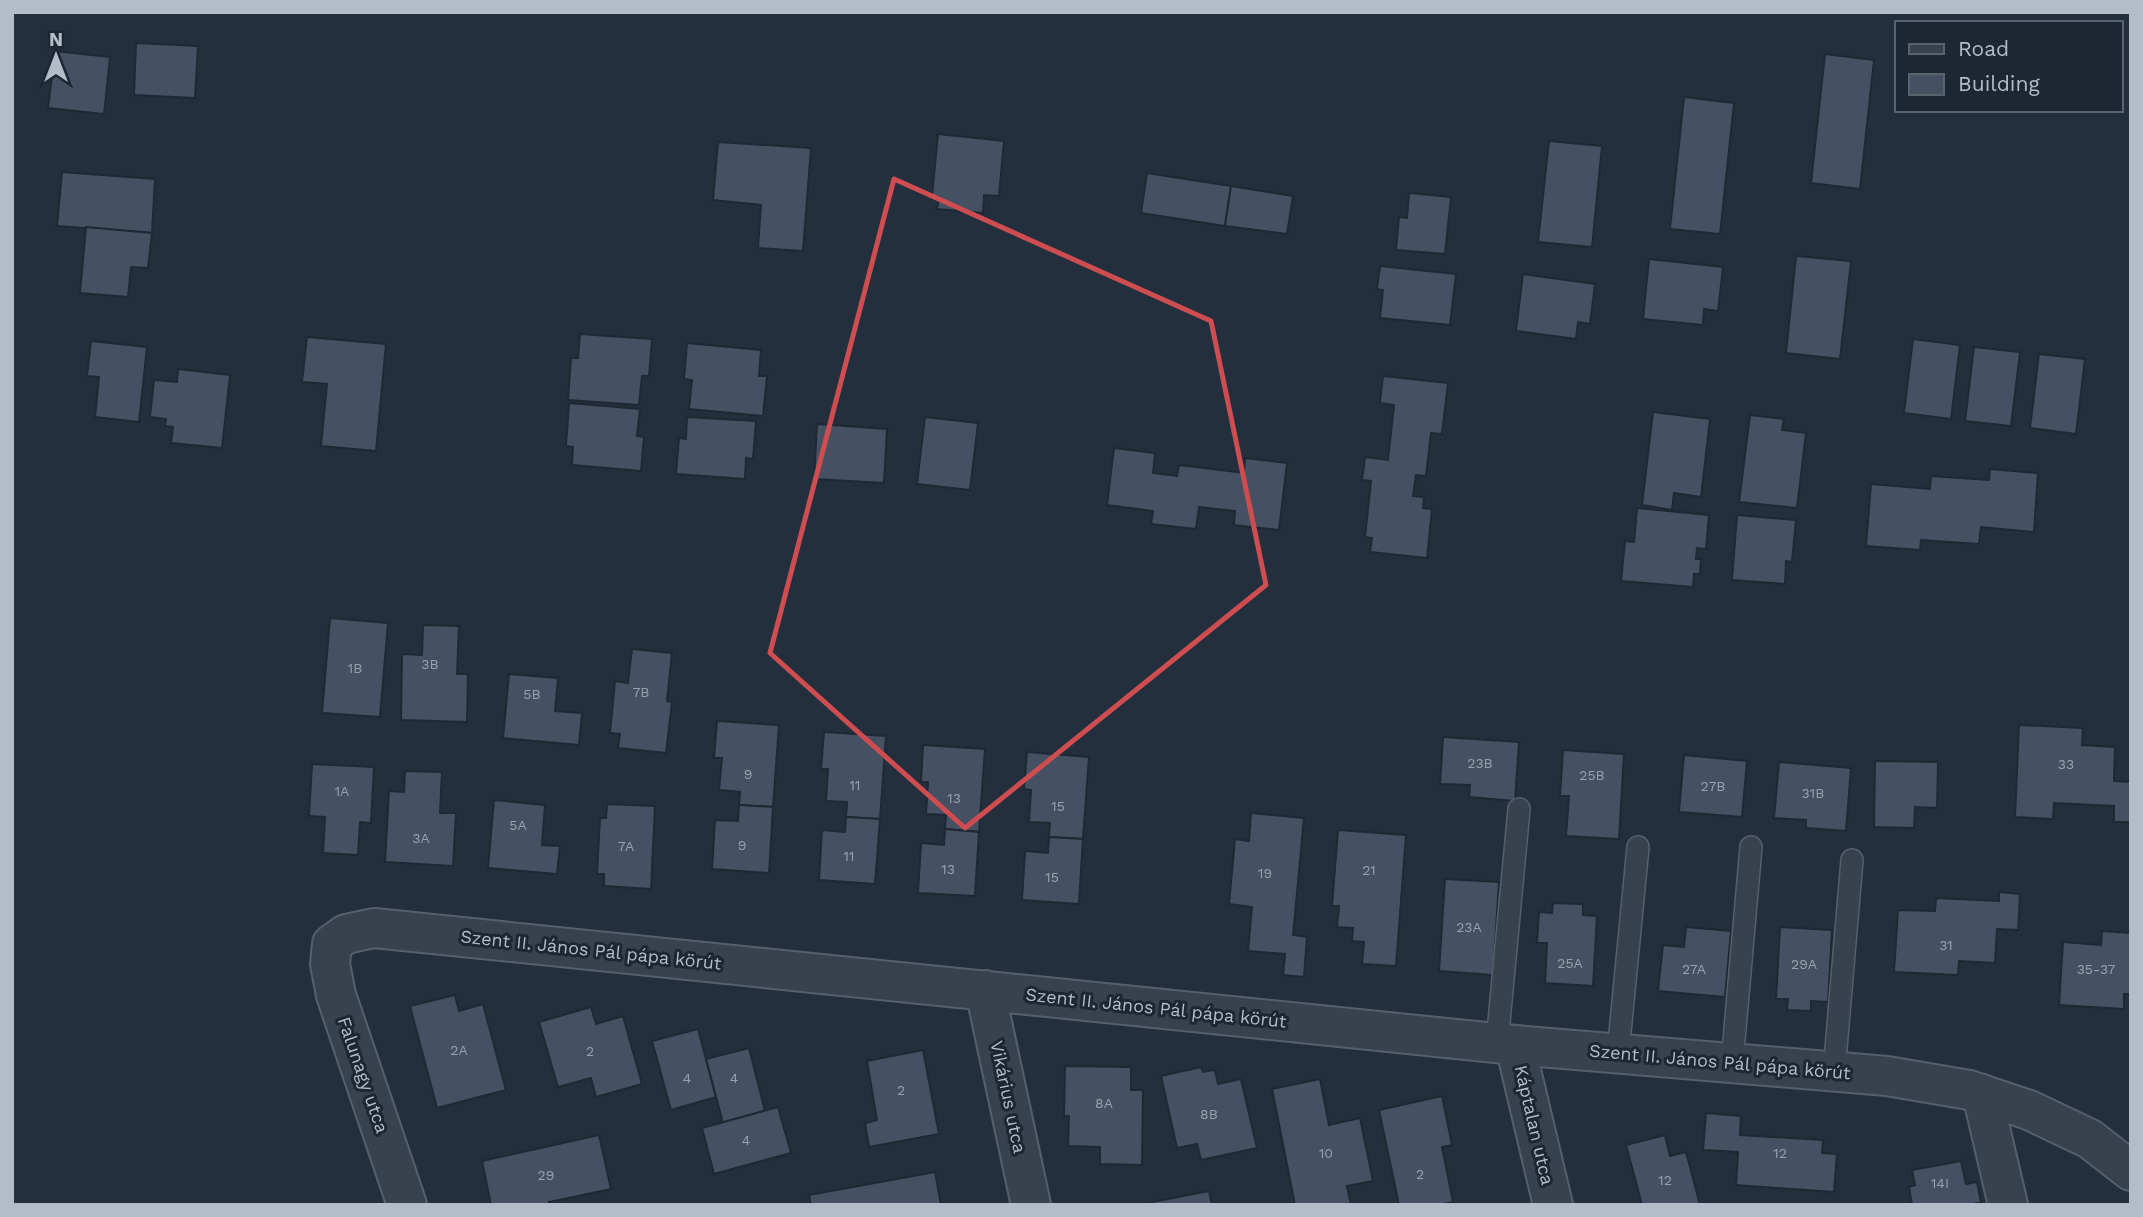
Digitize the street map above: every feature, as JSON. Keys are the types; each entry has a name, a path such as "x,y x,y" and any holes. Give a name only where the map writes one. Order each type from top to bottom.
{"street":[{"name":"Szent II. János Pál pápa körút","path":"332,944 346,934 373,928 1506,1044 1887,1076 1982,1094 2029,1110 2090,1139 2131,1171"},
{"name":"Falunagy utca","path":"332,944 330,964 336,995 407,1205"},
{"name":"Vikárius utca","path":"985,990 1031,1205"},
{"name":"Káptalan utca","path":"1506,1044 1553,1205"},
{"path":"1982,1094 2008,1205"}],"lane":[{"path":"1506,1044 1519,809"},
{"path":"1618,1053 1638,847"},
{"path":"1732,1063 1751,847"},
{"path":"1833,1072 1852,860"}],"highlighted area":[{"path":"894,179 1211,321 1266,585 965,828 770,653"}],"building":[{"path":"136,43 198,46 195,98 134,95"},
{"path":"55,51 110,57 104,114 48,108"},
{"path":"1825,54 1874,60 1860,189 1811,183"},
{"path":"1684,97 1734,103 1720,234 1670,229"},
{"path":"938,134 1004,141 999,196 984,195 983,213 937,209 939,197 932,196"},
{"path":"1549,141 1602,146 1592,247 1538,242"},
{"path":"718,142 811,148 803,251 758,248 761,205 713,200"},
{"path":"62,172 155,179 152,233 57,226"},
{"path":"1147,173 1231,186 1225,226 1141,213"},
{"path":"1231,186 1293,196 1287,234 1225,226"},
{"path":"1409,193 1451,197 1445,254 1396,250 1399,217 1407,218"},
{"path":"86,227 152,233 148,268 131,267 128,297 80,293"},
{"path":"1796,256 1851,261 1840,359 1786,353"},
{"path":"1649,259 1723,267 1718,311 1704,309 1703,325 1643,319"},
{"path":"1380,266 1456,274 1450,325 1380,318 1383,290 1377,289"},
{"path":"1523,274 1595,284 1590,324 1578,322 1576,339 1516,331"},
{"path":"580,334 652,339 649,376 642,376 639,405 568,400 571,358 578,358"},
{"path":"307,337 386,344 376,451 321,446 327,384 302,382"},
{"path":"1913,339 1960,345 1951,419 1904,413"},
{"path":"91,341 147,347 139,422 95,417 99,377 87,376"},
{"path":"687,343 761,350 759,376 767,376 763,416 689,409 692,380 684,379"},
{"path":"1974,347 2020,352 2011,426 1965,421"},
{"path":"2039,354 2085,359 2076,434 2030,428"},
{"path":"178,369 230,375 222,448 171,443 173,427 165,426 166,419 150,417 154,380 177,382"},
{"path":"1383,376 1448,383 1442,434 1431,433 1426,476 1416,475 1413,496 1424,497 1423,508 1432,509 1427,558 1370,552 1372,538 1365,537 1371,481 1362,480 1365,457 1388,460 1394,405 1380,403"},
{"path":"569,403 640,409 637,436 644,437 641,471 572,465 573,447 566,446"},
{"path":"1653,412 1710,419 1701,497 1674,493 1672,510 1642,505"},
{"path":"1750,415 1784,419 1782,430 1806,433 1797,508 1739,502"},
{"path":"687,417 756,421 753,459 746,458 745,479 676,474 679,438 686,439"},
{"path":"925,417 978,423 970,490 917,484"},
{"path":"817,424 887,429 884,483 814,479"},
{"path":"1114,448 1155,453 1153,473 1177,476 1179,465 1244,473 1245,458 1287,463 1279,530 1234,525 1235,511 1199,507 1196,529 1151,524 1153,511 1107,505"},
{"path":"1990,469 2038,473 2034,532 1981,527 1979,544 1921,540 1920,550 1866,546 1871,484 1930,489 1931,476 1989,480"},
{"path":"1637,508 1709,515 1706,549 1697,548 1696,559 1701,559 1700,574 1694,574 1693,587 1621,581 1625,541 1634,542"},
{"path":"1737,515 1796,520 1792,562 1786,561 1785,584 1732,580"},
{"path":"330,618 388,623 380,717 322,713"},
{"path":"423,625 459,626 457,674 468,674 467,722 401,720 402,654 422,655"},
{"path":"632,649 672,653 667,701 672,702 666,753 618,748 620,734 610,733 615,681 628,683"},
{"path":"509,674 558,678 555,711 582,713 579,745 503,738"},
{"path":"717,721 779,725 773,807 739,805 740,792 719,790 722,758 714,758"},
{"path":"2019,725 2083,728 2082,745 2115,747 2114,781 2131,782 2130,822 2114,822 2114,806 2054,803 2053,819 2015,817"},
{"path":"824,732 886,736 880,819 846,817 847,802 826,801 828,769 821,769"},
{"path":"1443,737 1519,742 1515,801 1469,797 1470,785 1440,784"},
{"path":"923,745 985,749 979,832 945,829 946,815 926,814 928,782 921,782"},
{"path":"1563,750 1624,754 1619,839 1566,836 1569,796 1560,796"},
{"path":"1027,752 1089,757 1083,839 1049,837 1050,823 1029,822 1031,790 1024,789"},
{"path":"1684,755 1747,761 1742,817 1679,812"},
{"path":"1875,761 1938,762 1937,808 1915,807 1914,828 1874,827"},
{"path":"1779,762 1851,768 1846,831 1806,828 1806,820 1774,818"},
{"path":"312,764 374,767 371,823 360,822 358,855 323,853 325,817 309,816"},
{"path":"405,771 442,772 440,813 456,813 453,866 385,862 389,791 404,792"},
{"path":"494,800 545,805 542,845 560,846 557,874 488,868"},
{"path":"607,804 655,806 651,889 604,886 604,874 597,874 600,818 606,818"},
{"path":"739,805 773,807 769,873 712,869 715,820 738,821"},
{"path":"1251,813 1304,818 1293,935 1307,937 1304,977 1283,975 1285,954 1248,951 1252,907 1229,904 1235,839 1249,841"},
{"path":"846,817 880,819 875,884 819,880 822,830 845,832"},
{"path":"945,829 979,832 975,896 918,893 921,843 944,845"},
{"path":"1338,830 1406,835 1396,966 1362,964 1364,942 1352,941 1353,928 1337,927 1339,906 1332,906"},
{"path":"1049,837 1083,839 1079,904 1022,900 1025,851 1048,853"},
{"path":"1445,879 1499,882 1493,975 1439,971"},
{"path":"1999,892 2020,894 2018,930 1997,929 1995,963 1959,961 1958,975 1894,972 1898,910 1935,911 1936,898 1999,901"},
{"path":"1553,903 1583,904 1583,915 1597,916 1593,986 1545,983 1547,943 1537,943 1539,912 1552,913"},
{"path":"1686,927 1731,931 1725,997 1658,991 1663,945 1684,947"},
{"path":"1780,927 1832,930 1828,1002 1811,1001 1811,1011 1787,1010 1788,999 1776,999"},
{"path":"2102,931 2131,933 2131,994 2124,994 2124,1009 2059,1005 2063,942 2101,945"},
{"path":"455,995 459,1011 483,1004 506,1090 437,1108 410,1006"},
{"path":"591,1007 596,1024 623,1016 642,1084 596,1097 591,1078 558,1087 539,1022"},
{"path":"698,1029 716,1097 671,1110 652,1041"},
{"path":"749,1048 765,1111 723,1123 706,1059"},
{"path":"923,1050 939,1134 869,1147 865,1123 877,1120 867,1061"},
{"path":"1065,1066 1131,1067 1131,1090 1143,1090 1142,1165 1100,1164 1100,1147 1068,1146 1069,1116 1064,1116"},
{"path":"1201,1067 1203,1072 1215,1070 1218,1084 1241,1079 1257,1148 1201,1160 1197,1144 1177,1148 1161,1076"},
{"path":"1320,1079 1329,1125 1360,1118 1373,1181 1347,1186 1351,1205 1295,1205 1272,1089"},
{"path":"1442,1096 1452,1145 1442,1147 1453,1202 1438,1205 1399,1205 1379,1110"},
{"path":"778,1107 791,1153 714,1174 702,1128"},
{"path":"1706,1113 1741,1116 1740,1135 1823,1140 1822,1153 1837,1154 1834,1192 1736,1185 1738,1152 1703,1150"},
{"path":"599,1135 611,1189 549,1202 549,1205 491,1205 482,1161"},
{"path":"1665,1135 1670,1156 1686,1152 1700,1205 1642,1205 1626,1145"},
{"path":"1961,1161 1966,1184 1977,1182 1981,1202 1970,1205 1912,1205 1909,1187 1915,1185 1912,1170"},
{"path":"935,1172 941,1205 811,1205 809,1195"},
{"path":"1209,1191 1212,1205 1137,1205"}]}
